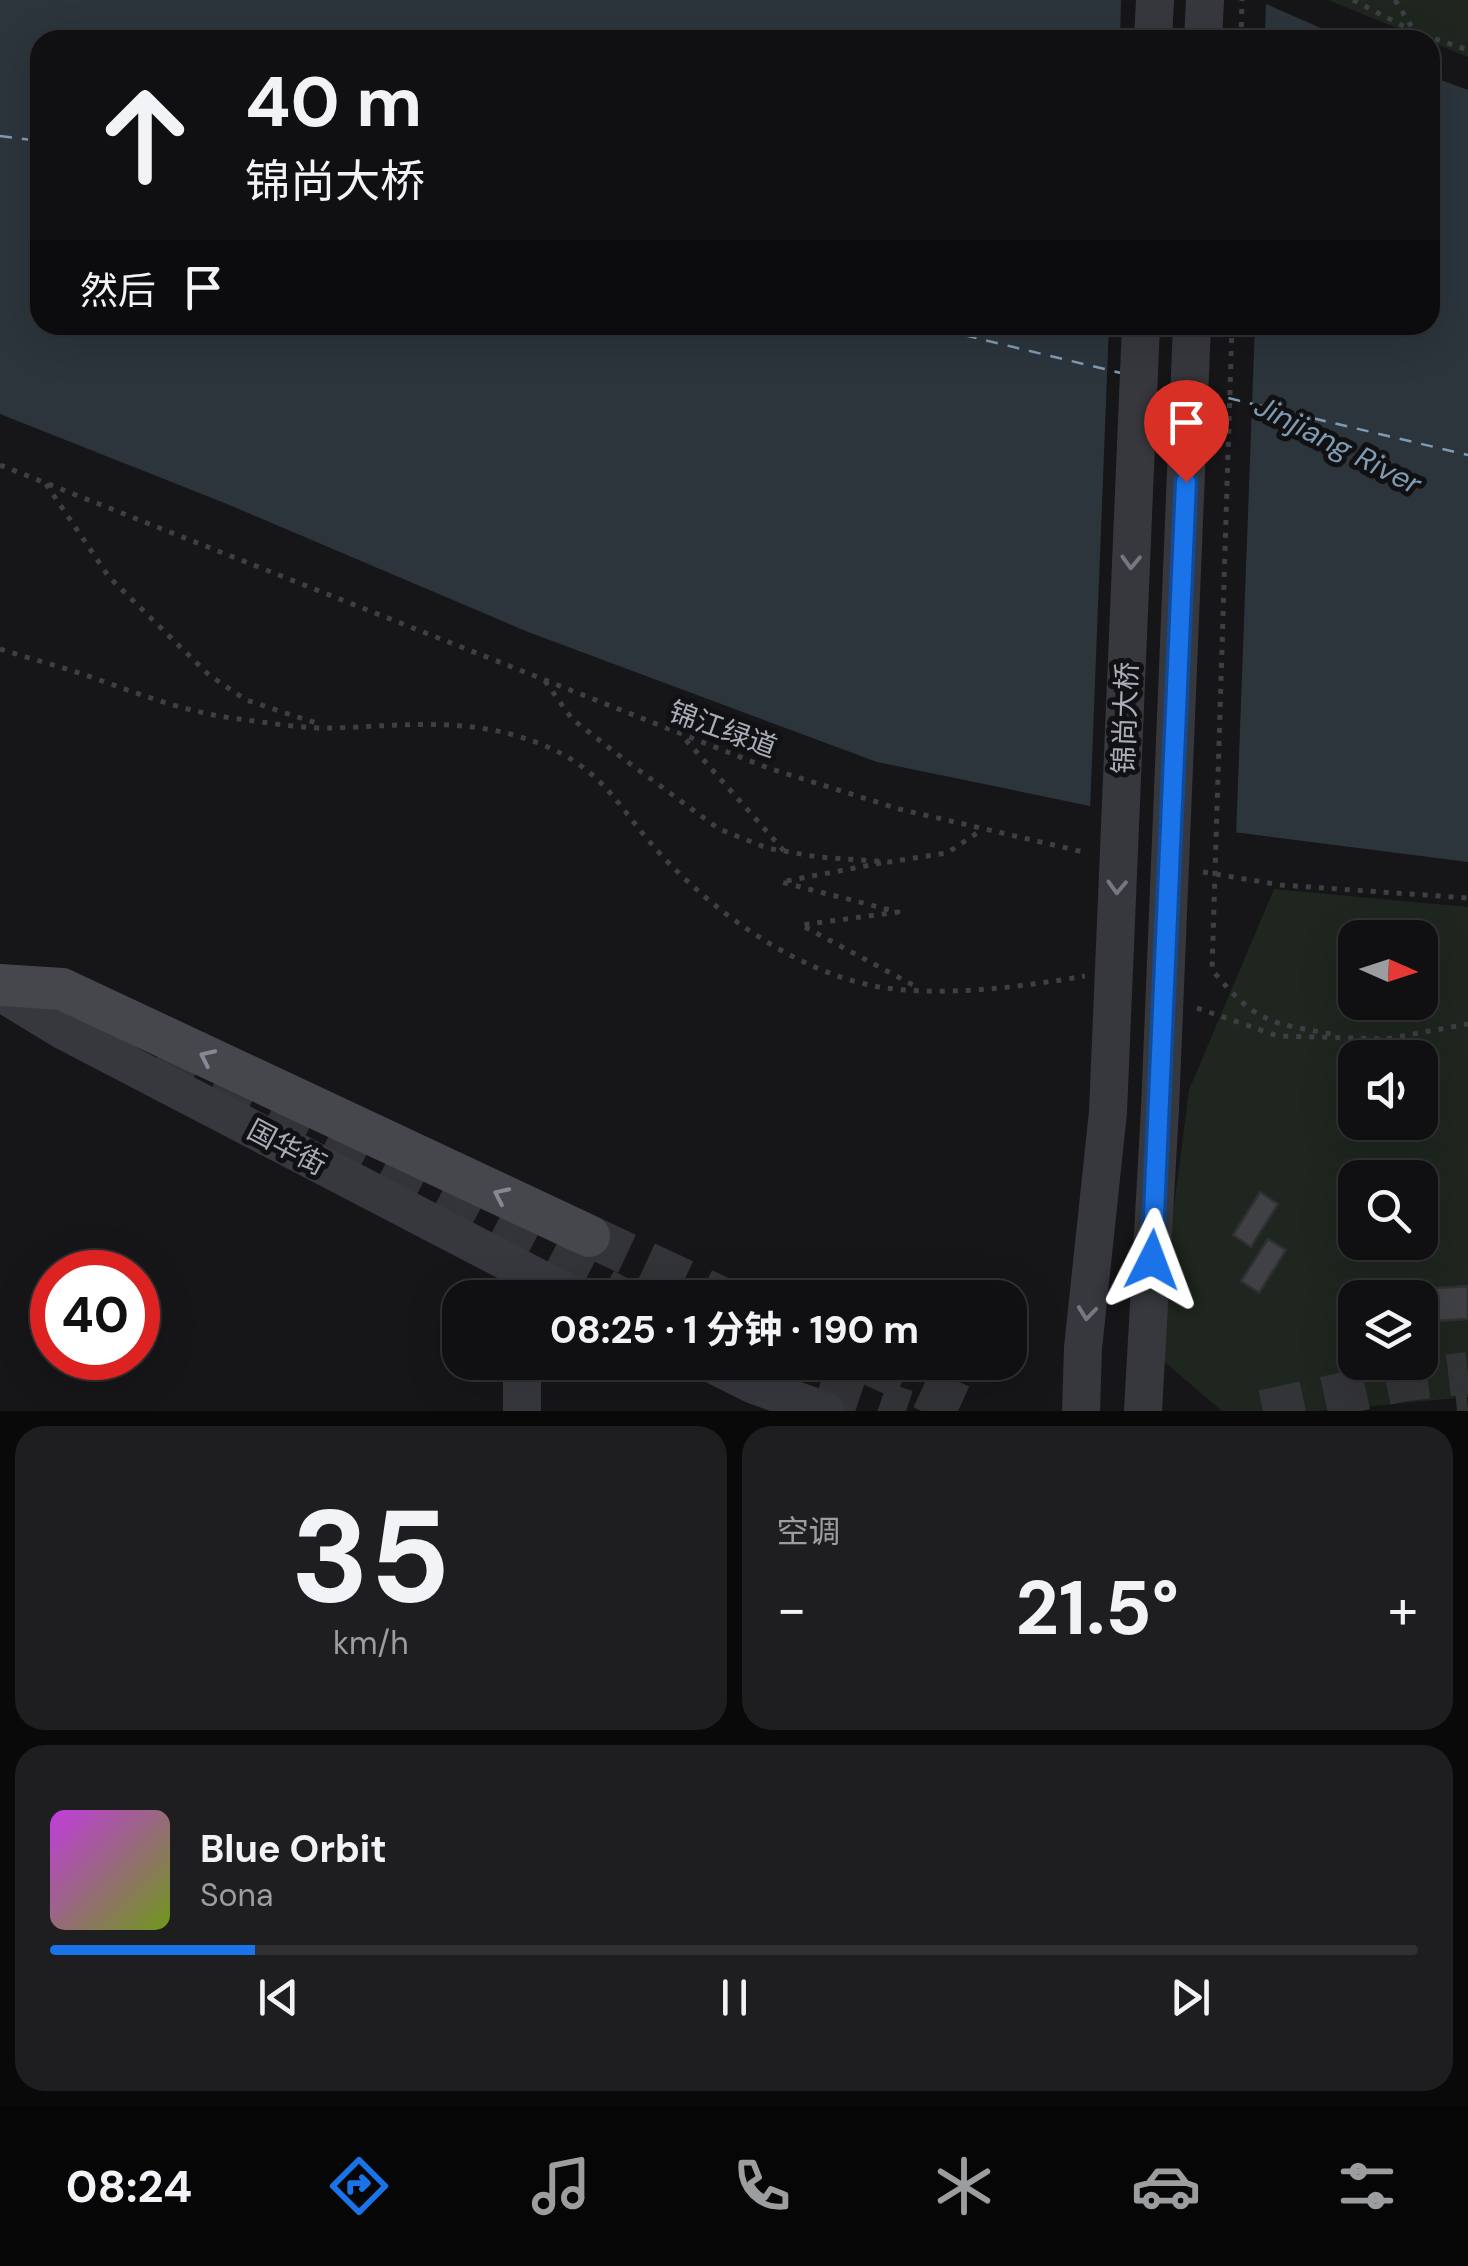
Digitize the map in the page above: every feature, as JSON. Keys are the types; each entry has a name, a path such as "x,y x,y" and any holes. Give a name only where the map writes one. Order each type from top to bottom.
{"main road":[{"path":"0,988 62,990 590,1236"}],"street":[{"path":"1154,30 1155,0"},
{"path":"1204,30 1205,0"},
{"name":"锦尚大桥","path":"1081,1411 1083,1348 1108,1112 1141,335"},
{"name":"锦尚大桥","path":"1143,1411 1160,1108 1192,335"},
{"name":"国华街","path":"0,988 64,1031 515,1280"},
{"path":"522,1380 522,1411"},
{"path":"744,1380 826,1411"}],"path":[{"path":"1241,30 1242,0"},
{"path":"1353,0 1411,30"},
{"path":"1395,0 1414,30"},
{"path":"1440,40 1468,50"},
{"path":"1232,335 1212,970 1237,1000 1271,1023 1354,1038"},
{"name":"锦江绿道","path":"0,465 684,738 899,809 1101,856"},
{"path":"44,482 109,577 209,676 246,700 332,728"},
{"path":"0,650 172,707 236,719 332,728 426,722 487,726 540,743 584,764 618,798 662,856 720,910 818,968 875,986 964,989 1094,974"},
{"path":"544,679 572,719 719,829 784,851 889,862"},
{"path":"684,738 784,851"},
{"path":"918,988 801,925 898,912 781,882 947,853 983,828"},
{"path":"1191,870 1281,884 1468,898"},
{"path":"1186,1004 1278,1036 1386,1039 1468,1024"}],"shaded area":[{"path":"1328,0 1468,0 1468,57 1440,46 1440,30 1402,30"},
{"path":"1274,889 1468,907 1468,1397 1317,1411 1222,1411 1155,1354 1189,1090"}],"water":[{"name":"Jinjiang River","path":"0,0 1257,0 1325,30 30,30 30,335 1440,335 1440,80 1468,90 1468,862 1187,826 877,762 528,632 227,504 0,414"}],"pier":[{"path":"1121,0 1266,0 1265,30 1120,30"},
{"path":"1109,335 1255,335 1236,837 1090,811"}],"building":[{"path":"1260,1192 1278,1204 1251,1247 1233,1235"},
{"path":"1268,1239 1286,1250 1259,1293 1241,1281"},
{"path":"1468,1286 1468,1319 1438,1321 1438,1288"}],"ferry route":[{"path":"0,136 30,140"},
{"path":"963,335 1121,373"},
{"path":"1207,393 1468,455"}],"tunnel":[{"path":"101,1028 585,1280"},
{"path":"589,1236 683,1280"},
{"path":"1263,1411 1400,1381 1468,1373"},
{"path":"814,1380 906,1411"},
{"path":"904,1380 972,1411"},
{"path":"1457,1411 1468,1410"}],"route":[{"path":"1152,1260 1186,482"}]}
